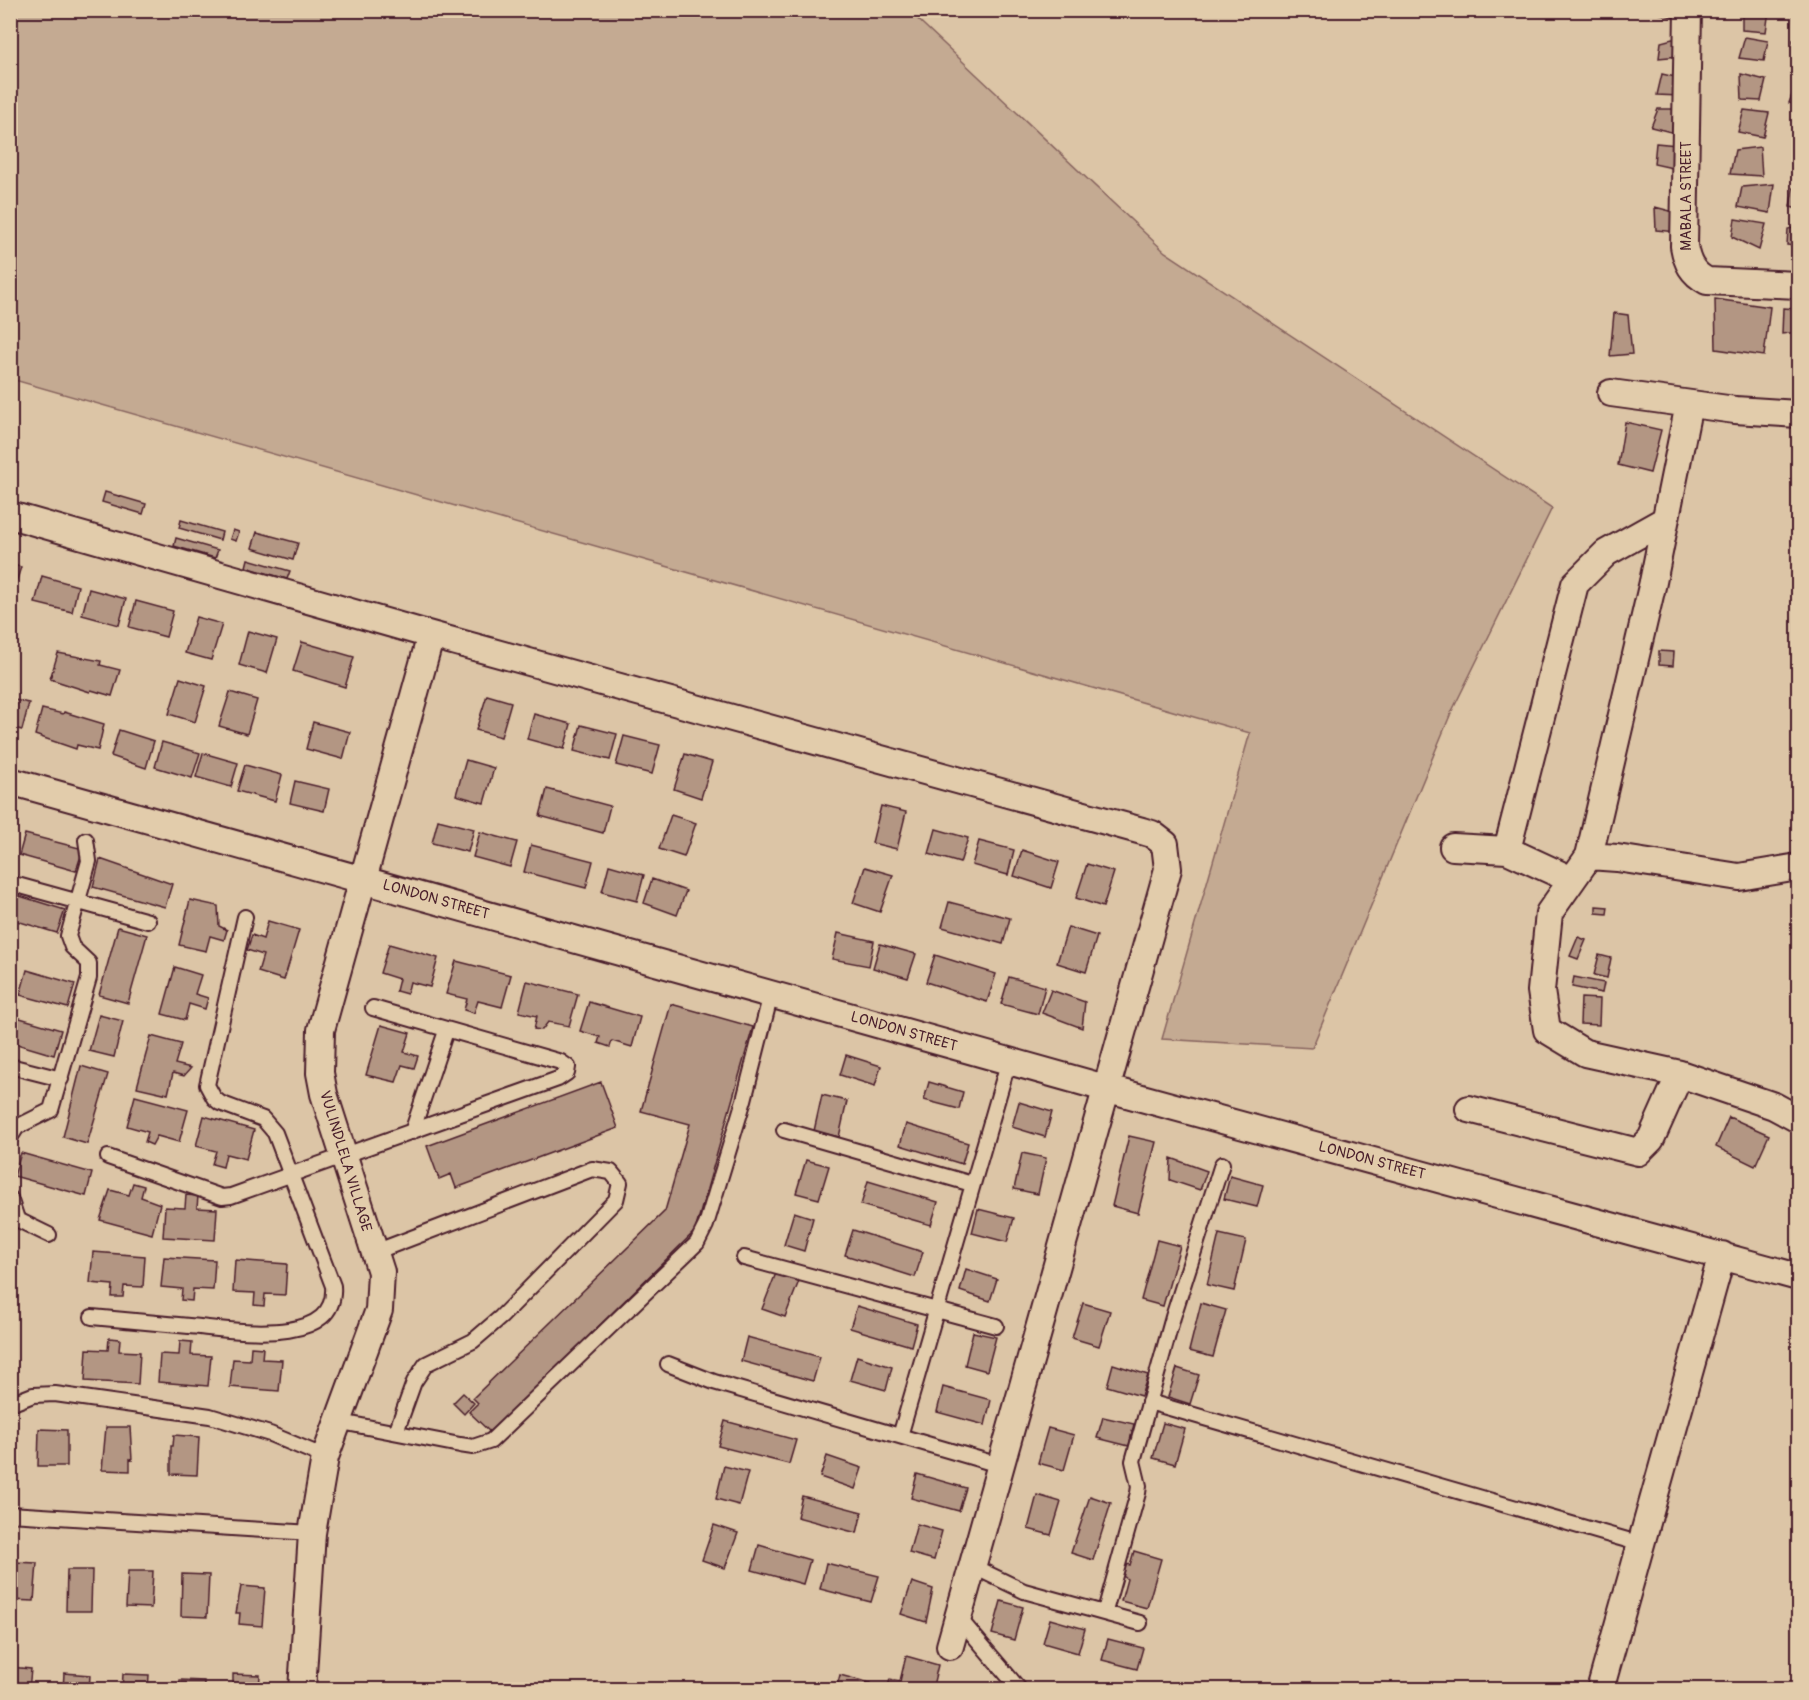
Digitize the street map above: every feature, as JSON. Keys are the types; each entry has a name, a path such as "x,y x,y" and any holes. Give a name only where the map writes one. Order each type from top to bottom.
{"street":[{"name":"MABALA STREET","path":"1688,10 1684,246 1690,267 1696,275 1707,281 1798,285"},
{"path":"1611,393 1689,404 1798,414"},
{"path":"1689,404 1589,856 1550,913 1541,991 1546,1030 1585,1053 1680,1074 1774,1106 1798,1119"},
{"path":"10,515 431,635 1142,831 1160,839 1167,851 1168,869 950,1646"},
{"path":"1507,850 1575,584 1606,553 1665,520"},
{"name":"VULINDLELA VILLAGE","path":"302,1689 312,1533 325,1457 336,1421 378,1310 382,1291 381,1272 324,1094 319,1053 321,1030 431,635"},
{"name":"LONDON STREET","path":"10,781 1105,1088 1798,1277"},
{"path":"1453,847 1507,850 1572,880"},
{"path":"1589,856 1617,858 1739,877 1798,867"},
{"path":"1470,1109 1638,1152 1650,1139 1680,1074"},
{"path":"1600,1689 1722,1256"}],"lane":[{"path":"10,1138 16,1127 51,1110 91,969 85,958 69,942 69,927 89,861 86,840"},
{"path":"10,883 148,921"},
{"path":"92,1317 265,1333 300,1327 324,1314 333,1297 333,1286 279,1141 269,1125 254,1115 220,1103 214,1098 207,1085 245,917"},
{"path":"336,1421 473,1447 491,1441 697,1243 706,1225 744,1100 771,994"},
{"path":"108,1157 222,1197 239,1194 558,1079 567,1073 568,1066 561,1062 373,1008"},
{"path":"412,1132 446,1030"},
{"path":"900,1436 1009,1060"},
{"path":"10,1066 61,1079"},
{"path":"784,1130 972,1184"},
{"path":"1105,1611 1138,1493 1133,1461 1222,1164"},
{"path":"375,1252 592,1169 611,1172 620,1183 616,1200 501,1317 474,1341 426,1364 414,1382 396,1432"},
{"path":"10,1198 14,1218 49,1235"},
{"path":"744,1257 996,1326"},
{"path":"669,1364 714,1382 999,1465"},
{"path":"10,1404 33,1395 55,1394 78,1399 200,1414 270,1434 325,1457"},
{"path":"1149,1402 1641,1544"},
{"path":"10,1514 312,1533"},
{"path":"972,1566 1024,1591 1105,1611 1140,1623"},
{"path":"958,1617 1020,1689"}],"shaded area":[{"path":"10,11 909,11 1165,252 1552,508 1451,713 1312,1048 1162,1039 1250,733 11,379"}],"building":[{"path":"1659,10 1679,10 1677,18 1658,13"},
{"path":"1742,10 1769,10 1766,32 1742,30"},
{"path":"1794,10 1798,10 1798,29 1795,29"},
{"path":"1680,37 1679,56 1659,58 1661,42"},
{"path":"1745,37 1768,41 1764,61 1739,58"},
{"path":"1793,40 1798,40 1798,66 1795,65"},
{"path":"1662,74 1680,78 1680,96 1657,95"},
{"path":"1741,74 1766,80 1761,101 1742,100"},
{"path":"1798,79 1798,105 1789,103"},
{"path":"1658,109 1676,109 1675,133 1651,127"},
{"path":"1744,110 1769,113 1763,137 1738,132"},
{"path":"1794,112 1798,113 1798,139 1793,139"},
{"path":"1656,143 1677,145 1677,169 1654,164"},
{"path":"1796,146 1798,147 1798,172 1792,172"},
{"path":"1760,147 1762,176 1730,174 1735,150"},
{"path":"1774,184 1770,213 1738,207 1742,187"},
{"path":"1793,188 1798,189 1798,209 1790,207"},
{"path":"1655,207 1678,213 1678,232 1656,230"},
{"path":"1735,219 1766,224 1759,250 1732,237"},
{"path":"1798,227 1798,246 1787,245 1788,229"},
{"path":"1715,299 1770,307 1764,356 1716,349"},
{"path":"1783,308 1798,309 1798,332 1782,334"},
{"path":"1614,313 1628,315 1632,354 1610,356"},
{"path":"1625,422 1661,430 1650,473 1618,465"},
{"path":"105,492 146,504 143,514 102,502"},
{"path":"181,520 222,532 220,540 179,528"},
{"path":"233,530 239,532 236,541 230,539"},
{"path":"257,532 298,543 293,560 252,548"},
{"path":"176,538 218,550 215,558 174,546"},
{"path":"248,559 290,571 287,579 246,567"},
{"path":"10,564 21,567 10,601"},
{"path":"42,576 78,586 72,612 35,603"},
{"path":"89,589 126,599 119,625 82,615"},
{"path":"136,601 173,611 166,637 129,627"},
{"path":"196,617 222,624 211,660 185,653"},
{"path":"248,631 277,639 267,673 239,665"},
{"path":"302,642 354,657 345,687 293,671"},
{"path":"1659,651 1674,652 1673,666 1659,665"},
{"path":"58,653 101,661 100,665 120,670 112,696 91,690 90,692 50,679"},
{"path":"180,678 206,686 195,722 169,714"},
{"path":"230,692 257,700 247,734 219,726"},
{"path":"487,695 511,702 501,737 476,730"},
{"path":"10,699 29,703 22,730 10,727"},
{"path":"42,709 63,714 64,712 104,724 98,750 77,745 76,749 35,735"},
{"path":"534,714 571,724 564,749 527,739"},
{"path":"313,722 350,732 343,759 306,749"},
{"path":"581,725 617,734 610,760 574,751"},
{"path":"119,730 154,741 146,768 111,756"},
{"path":"624,736 660,745 652,774 616,765"},
{"path":"162,742 200,753 192,778 155,767"},
{"path":"203,753 238,763 231,787 196,777"},
{"path":"685,754 712,762 701,798 674,789"},
{"path":"466,760 494,768 484,803 456,795"},
{"path":"245,765 282,775 275,801 237,791"},
{"path":"295,781 329,789 324,811 290,803"},
{"path":"547,789 610,806 603,833 540,816"},
{"path":"881,806 906,812 897,849 872,843"},
{"path":"671,815 696,823 684,857 659,849"},
{"path":"438,820 474,829 468,852 432,843"},
{"path":"936,829 968,838 960,863 929,854"},
{"path":"480,832 517,842 510,867 473,857"},
{"path":"25,834 83,849 76,871 19,855"},
{"path":"979,841 1014,850 1008,875 972,865"},
{"path":"531,845 593,861 586,888 524,872"},
{"path":"1022,850 1059,862 1051,888 1014,876"},
{"path":"100,859 172,884 165,907 93,887"},
{"path":"1087,864 1114,872 1103,907 1076,898"},
{"path":"609,865 644,875 637,901 602,892"},
{"path":"865,867 893,875 880,912 853,903"},
{"path":"652,879 686,891 677,915 644,903"},
{"path":"10,893 65,910 57,933 10,919"},
{"path":"190,900 218,906 219,926 227,930 224,940 210,936 206,951 179,945"},
{"path":"949,902 1010,918 1003,944 942,927"},
{"path":"1596,906 1608,907 1607,914 1596,913"},
{"path":"268,921 299,930 284,980 258,972 263,955 247,950 252,935 263,939"},
{"path":"118,927 147,935 128,1003 99,995"},
{"path":"1068,927 1097,936 1086,972 1057,963"},
{"path":"838,933 874,941 869,966 832,959"},
{"path":"1578,937 1586,940 1578,959 1570,956"},
{"path":"389,944 438,958 430,987 410,982 407,994 396,991 399,979 380,973"},
{"path":"880,944 916,954 908,978 873,968"},
{"path":"935,955 996,974 987,1002 926,982"},
{"path":"1599,955 1611,958 1607,978 1594,975"},
{"path":"456,961 511,975 502,1007 478,1001 474,1013 464,1010 467,999 446,994"},
{"path":"175,967 201,975 195,994 208,998 205,1009 189,1004 185,1020 162,1014"},
{"path":"27,970 75,984 68,1008 20,995"},
{"path":"1009,977 1045,987 1038,1014 1001,1004"},
{"path":"1574,977 1604,983 1602,993 1572,987"},
{"path":"527,981 578,994 569,1026 548,1022 542,1030 534,1029 537,1016 519,1012"},
{"path":"1051,990 1085,1002 1082,1028 1042,1013"},
{"path":"1581,998 1600,999 1599,1025 1580,1024"},
{"path":"589,1002 640,1017 632,1047 612,1041 610,1047 598,1043 600,1037 580,1031"},
{"path":"671,1004 753,1027 695,1231 491,1433 469,1412 478,1403 473,1398 665,1211 690,1124 641,1111"},
{"path":"99,1015 123,1021 114,1057 89,1051"},
{"path":"13,1016 61,1030 54,1055 10,1042"},
{"path":"381,1025 410,1033 404,1052 418,1056 414,1068 402,1065 396,1082 366,1075"},
{"path":"151,1036 181,1044 175,1064 191,1068 184,1076 173,1073 168,1094 137,1087"},
{"path":"846,1055 881,1066 875,1086 840,1075"},
{"path":"81,1066 108,1074 87,1144 63,1137"},
{"path":"601,1082 618,1128 456,1188 451,1174 439,1179 427,1146"},
{"path":"929,1082 963,1092 959,1109 924,1100"},
{"path":"10,1087 15,1088 10,1107"},
{"path":"822,1095 847,1101 839,1137 814,1131"},
{"path":"135,1096 188,1110 179,1142 157,1136 152,1145 145,1142 148,1132 127,1126"},
{"path":"1019,1102 1052,1112 1045,1137 1012,1127"},
{"path":"204,1116 254,1130 246,1159 226,1154 223,1167 212,1164 216,1151 196,1146"},
{"path":"1729,1117 1769,1135 1755,1166 1716,1147"},
{"path":"906,1124 968,1143 962,1164 900,1145"},
{"path":"1129,1136 1156,1142 1138,1213 1112,1206"},
{"path":"21,1153 92,1173 86,1196 14,1176"},
{"path":"1022,1153 1046,1158 1038,1194 1014,1189"},
{"path":"1171,1158 1207,1171 1200,1190 1170,1180"},
{"path":"806,1160 829,1166 819,1199 796,1193"},
{"path":"1230,1176 1263,1185 1257,1207 1224,1199"},
{"path":"868,1181 938,1202 931,1225 861,1205"},
{"path":"133,1183 144,1186 141,1197 160,1204 152,1234 100,1220 110,1190 129,1195"},
{"path":"186,1195 198,1196 197,1208 217,1209 215,1240 163,1237 165,1207 185,1208"},
{"path":"978,1209 1014,1218 1007,1242 972,1233"},
{"path":"794,1212 813,1218 804,1251 784,1245"},
{"path":"853,1230 923,1252 915,1277 845,1255"},
{"path":"1219,1234 1246,1240 1234,1291 1207,1285"},
{"path":"1157,1240 1180,1246 1163,1306 1141,1300"},
{"path":"93,1252 145,1256 143,1287 124,1286 123,1297 112,1297 113,1285 90,1283"},
{"path":"164,1257 215,1260 213,1290 193,1289 192,1301 181,1300 182,1289 161,1287"},
{"path":"235,1260 287,1264 285,1295 265,1294 264,1306 254,1305 255,1293 233,1292"},
{"path":"966,1269 997,1279 990,1301 960,1291"},
{"path":"776,1273 799,1281 785,1317 762,1309"},
{"path":"1083,1303 1110,1311 1099,1346 1072,1338"},
{"path":"1201,1303 1226,1310 1213,1357 1189,1351"},
{"path":"857,1306 917,1324 911,1346 850,1328"},
{"path":"973,1332 996,1337 987,1371 965,1365"},
{"path":"747,1337 820,1357 813,1381 741,1361"},
{"path":"109,1338 120,1339 119,1351 140,1352 138,1384 85,1381 87,1349 108,1350"},
{"path":"180,1341 192,1342 191,1355 211,1356 208,1386 158,1382 160,1354 179,1355"},
{"path":"251,1347 263,1348 262,1359 282,1360 279,1391 230,1387 233,1359 250,1360"},
{"path":"857,1356 892,1367 886,1390 850,1380"},
{"path":"1113,1364 1148,1375 1141,1396 1107,1386"},
{"path":"1177,1368 1199,1375 1190,1404 1168,1397"},
{"path":"943,1387 991,1400 985,1425 937,1412"},
{"path":"463,1393 474,1403 464,1414 453,1403"},
{"path":"1103,1417 1134,1424 1129,1446 1097,1438"},
{"path":"725,1421 796,1440 789,1464 718,1446"},
{"path":"1163,1423 1185,1429 1175,1464 1153,1458"},
{"path":"106,1427 130,1427 132,1460 130,1459 130,1471 102,1470"},
{"path":"1048,1428 1074,1435 1064,1470 1038,1463"},
{"path":"39,1429 67,1430 67,1466 38,1466"},
{"path":"174,1435 199,1437 197,1475 171,1474 171,1446 173,1446"},
{"path":"827,1456 862,1468 855,1489 820,1477"},
{"path":"724,1466 748,1472 739,1505 716,1499"},
{"path":"917,1474 966,1488 959,1511 911,1498"},
{"path":"1037,1495 1061,1502 1051,1535 1028,1529"},
{"path":"802,1496 862,1512 857,1533 797,1517"},
{"path":"1090,1496 1111,1503 1093,1560 1071,1553"},
{"path":"917,1524 942,1531 934,1560 909,1553"},
{"path":"714,1525 738,1533 725,1568 702,1560"},
{"path":"759,1545 810,1560 803,1584 752,1570"},
{"path":"1134,1551 1161,1559 1147,1608 1121,1601 1127,1579 1123,1576 1126,1564 1130,1565"},
{"path":"13,1562 37,1563 34,1601 10,1600"},
{"path":"826,1563 879,1576 871,1602 820,1589"},
{"path":"67,1570 92,1570 91,1611 66,1611"},
{"path":"128,1571 153,1571 151,1608 126,1607"},
{"path":"182,1574 209,1575 207,1617 181,1616"},
{"path":"912,1582 933,1589 926,1622 901,1614"},
{"path":"241,1586 265,1588 262,1626 239,1624 240,1613 236,1613"},
{"path":"1001,1601 1023,1607 1014,1640 992,1634"},
{"path":"1050,1619 1085,1629 1078,1653 1043,1643"},
{"path":"1108,1639 1143,1648 1137,1669 1102,1660"},
{"path":"906,1656 938,1665 932,1690 887,1690 890,1679 900,1681"},
{"path":"10,1667 31,1669 29,1690 10,1690"},
{"path":"64,1673 90,1675 89,1690 63,1690"},
{"path":"123,1674 149,1675 148,1690 122,1690"},
{"path":"233,1674 260,1675 259,1690 233,1690"},
{"path":"840,1675 870,1683 868,1690 836,1690"},
{"path":"180,1680 204,1681 204,1690 179,1690"}]}
